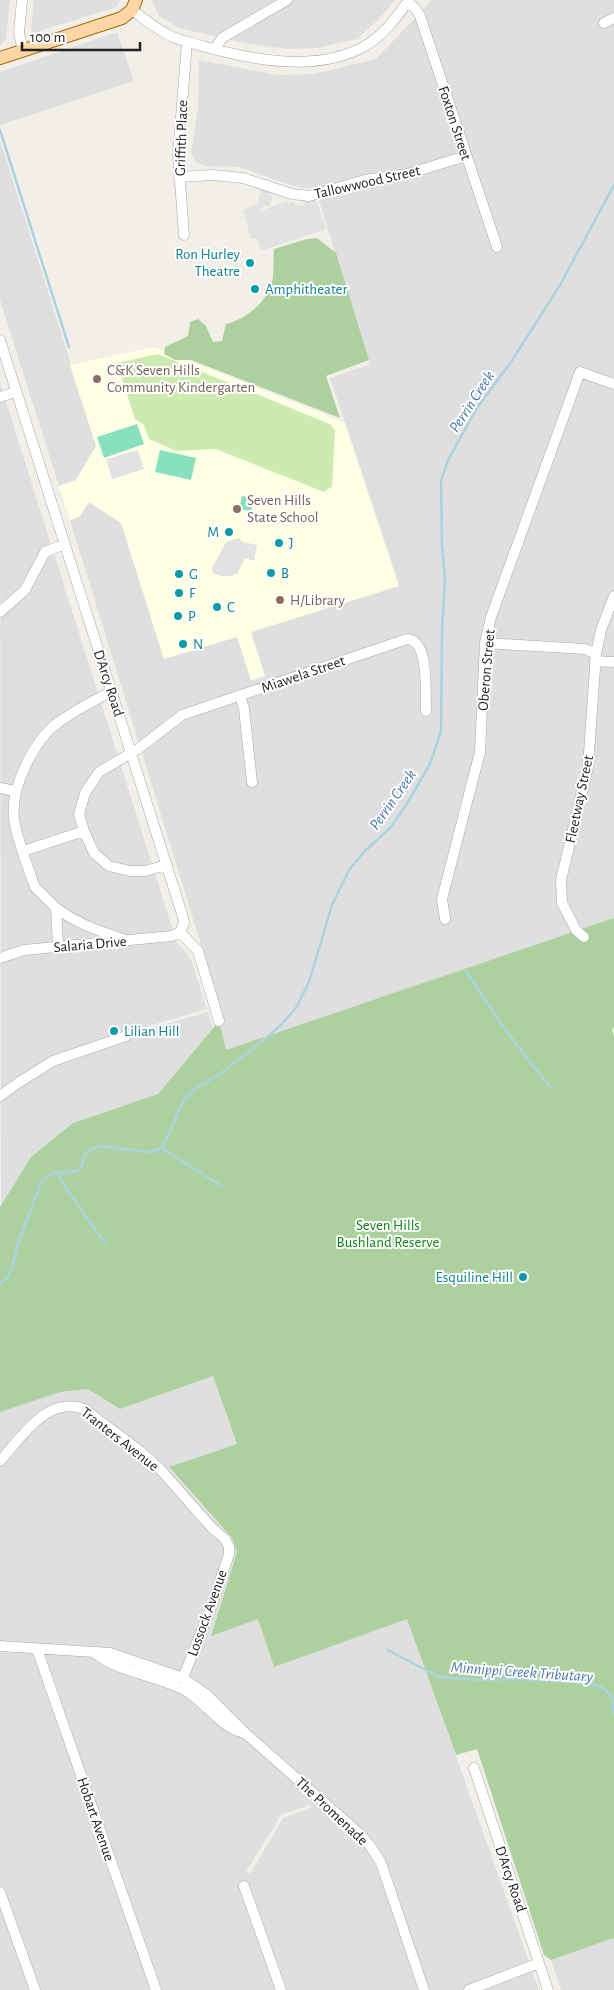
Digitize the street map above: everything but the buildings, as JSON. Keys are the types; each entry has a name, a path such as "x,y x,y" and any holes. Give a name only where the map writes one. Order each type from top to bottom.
{"main road":[{"path":"0,58 117,20 125,16 134,5"}],"street":[{"path":"22,0 19,33 23,51"},
{"path":"215,49 222,38 287,0"},
{"path":"134,5 163,32 187,42 252,57 306,62 333,58 356,51 376,39 392,25 409,1"},
{"name":"Foxton Street","path":"409,1 420,16 497,247"},
{"name":"Griffith Place","path":"184,235 178,155 187,42"},
{"name":"Tallowwood Street","path":"179,177 213,175 243,178 292,194 309,196 365,180 407,174 466,156"},
{"name":"D'Arcy Road","path":"0,340 182,914 184,923 180,932"},
{"name":"Oberon Street","path":"444,919 442,900 480,752 485,643 491,617 580,372 614,384"},
{"path":"0,398 16,392"},
{"path":"0,612 25,590 45,552 65,544"},
{"name":"Fleetway Street","path":"584,937 576,930 562,903 560,893 561,880 588,767 595,658 601,630 614,596"},
{"name":"Miawela Street","path":"167,865 146,871 130,871 110,866 94,853 79,814 85,793 99,772 132,754 182,715 402,640 412,639 421,647 424,656 426,711"},
{"path":"485,643 585,650 595,658 614,662"},
{"path":"112,691 58,722 49,730 26,763 15,791 14,821 35,887 71,920 128,941"},
{"path":"240,695 244,709 252,782"},
{"path":"0,788 15,791"},
{"path":"23,851 84,831"},
{"path":"56,908 58,946"},
{"path":"180,932 198,951 219,1021"},
{"name":"Salaria Drive","path":"0,958 24,950 172,936 180,932"},
{"path":"0,1096 53,1061 126,1036"},
{"name":"Tranters Avenue","path":"0,1461 38,1418 65,1406 84,1408 140,1451 160,1469 212,1529 225,1539 229,1546"},
{"name":"Lossock Avenue","path":"183,1678 212,1605 229,1554 229,1546"},
{"name":"The Promenade","path":"0,1646 110,1654 124,1657 183,1678 206,1694 245,1733 319,1797 361,1835 371,1847 381,1863 424,1990"},
{"name":"Hobart Avenue","path":"36,1649 156,1990"},
{"name":"The Promenade","path":"95,1653 106,1661 190,1693 232,1730 245,1733"},
{"name":"D'Arcy Road","path":"474,1768 548,1990"},
{"path":"244,1886 281,1990"},
{"path":"0,1892 35,1990"},
{"path":"469,1990 539,1963"}],"shaded area":[{"path":"0,0 10,0 6,39 0,46"},
{"path":"34,0 120,0 117,7 33,33 31,30"},
{"path":"152,0 395,0 379,19 357,39 318,48 287,49 244,43 179,28 159,16"},
{"path":"432,0 614,0 614,918 226,1051 219,1021 224,1019 70,520 79,517 89,502 121,522 164,659 237,636 252,680 264,676 251,632 399,586 330,378 370,364 315,188 303,188 287,184 240,167 204,166 196,162 191,153 198,108 199,60 277,75 314,74 376,59"},
{"path":"117,32 134,81 0,125 0,72"},
{"path":"0,140 97,446 76,480 59,486 0,300"},
{"path":"262,188 271,191 269,195 273,197 269,206 264,206 261,211 287,201 288,204 294,202 295,205 300,204 301,206 304,205 302,200 316,200 326,229 261,251 257,238 251,239 243,210 257,204"},
{"name":"Seven Hills State School","path":"155,347 345,423 399,586 251,632 265,676 251,680 237,637 164,659 121,523 89,502 79,517 70,520 59,486 76,480 96,446 70,365"},
{"path":"0,383 177,943 192,962 207,1009 145,1027 145,1030 208,1012 213,1028 158,1094 73,1123 31,1157 1,1207"},
{"path":"138,450 144,469 112,479 106,459"},
{"path":"239,538 242,542 257,545 254,561 245,558 238,573 232,576 220,576 213,573 212,568 226,542"},
{"path":"213,1376 237,1444 169,1468 232,1539 237,1552 211,1635 258,1619 274,1666 407,1618 539,1990 0,1990 0,1412 60,1392 88,1389 120,1409","holes":["309,1805 312,1807 283,1818 250,1874 246,1872 281,1815"]},
{"path":"614,1938 614,1990 561,1990 551,1960"}],"green space":[{"path":"317,238 336,253 369,360 326,376 340,418 191,360 175,360 164,354 165,347 188,336 190,322 198,319 206,326 213,342 222,341 226,324 249,313 262,301 267,293 273,277 274,249 307,239"},
{"path":"158,354 330,424 335,430 332,486 324,492 216,449 176,451 149,439 144,425 135,419 117,363"},
{"path":"137,424 144,444 104,458 97,437"},
{"path":"160,450 196,458 191,480 155,472"},
{"path":"242,496 254,498 251,511 239,509"},
{"name":"Seven Hills Bushland Reserve","path":"614,918 614,1028 612,1029 614,1037 614,1938 551,1960 544,1955 477,1749 456,1755 407,1619 274,1667 258,1619 211,1636 237,1552 232,1538 169,1467 237,1444 213,1376 120,1409 88,1389 60,1392 0,1412 0,1207 31,1157 73,1123 158,1094 219,1021 226,1050"}],"waterway":[{"path":"0,130 69,347"},
{"name":"Perrin Creek","path":"0,1284 7,1278 12,1267 17,1246 42,1180 54,1173 77,1171 81,1168 86,1152 98,1146 148,1152 162,1148 184,1100 196,1088 217,1076 251,1050 280,1026 296,1008 309,982 332,905 349,870 365,851 391,827 408,802 430,764 441,731 442,631 445,579 442,547 441,481 448,460 477,408 511,362 560,285 614,185"},
{"path":"466,971 528,1060 551,1088"},
{"path":"162,1148 223,1187"},
{"path":"57,1172 67,1190 105,1243"},
{"name":"Minnippi Creek Tributary","path":"388,1650 439,1677 575,1682 600,1686 611,1697 614,1713"}],"place":[{"name":"Ron Hurley Theatre","path":"250,263"},
{"name":"Amphitheater","path":"255,289"},
{"name":"C&K Seven Hills Community Kindergarten","path":"97,379"},
{"name":"Seven Hills State School","path":"237,509"},
{"name":"M","path":"229,532"},
{"name":"J","path":"279,543"},
{"name":"B","path":"271,573"},
{"name":"G","path":"179,574"},
{"name":"F","path":"179,593"},
{"name":"H/Library","path":"280,600"},
{"name":"C","path":"217,607"},
{"name":"P","path":"178,616"},
{"name":"N","path":"183,644"},
{"name":"Lilian Hill","path":"114,1031"},
{"name":"Esquiline Hill","path":"523,1277"}]}
